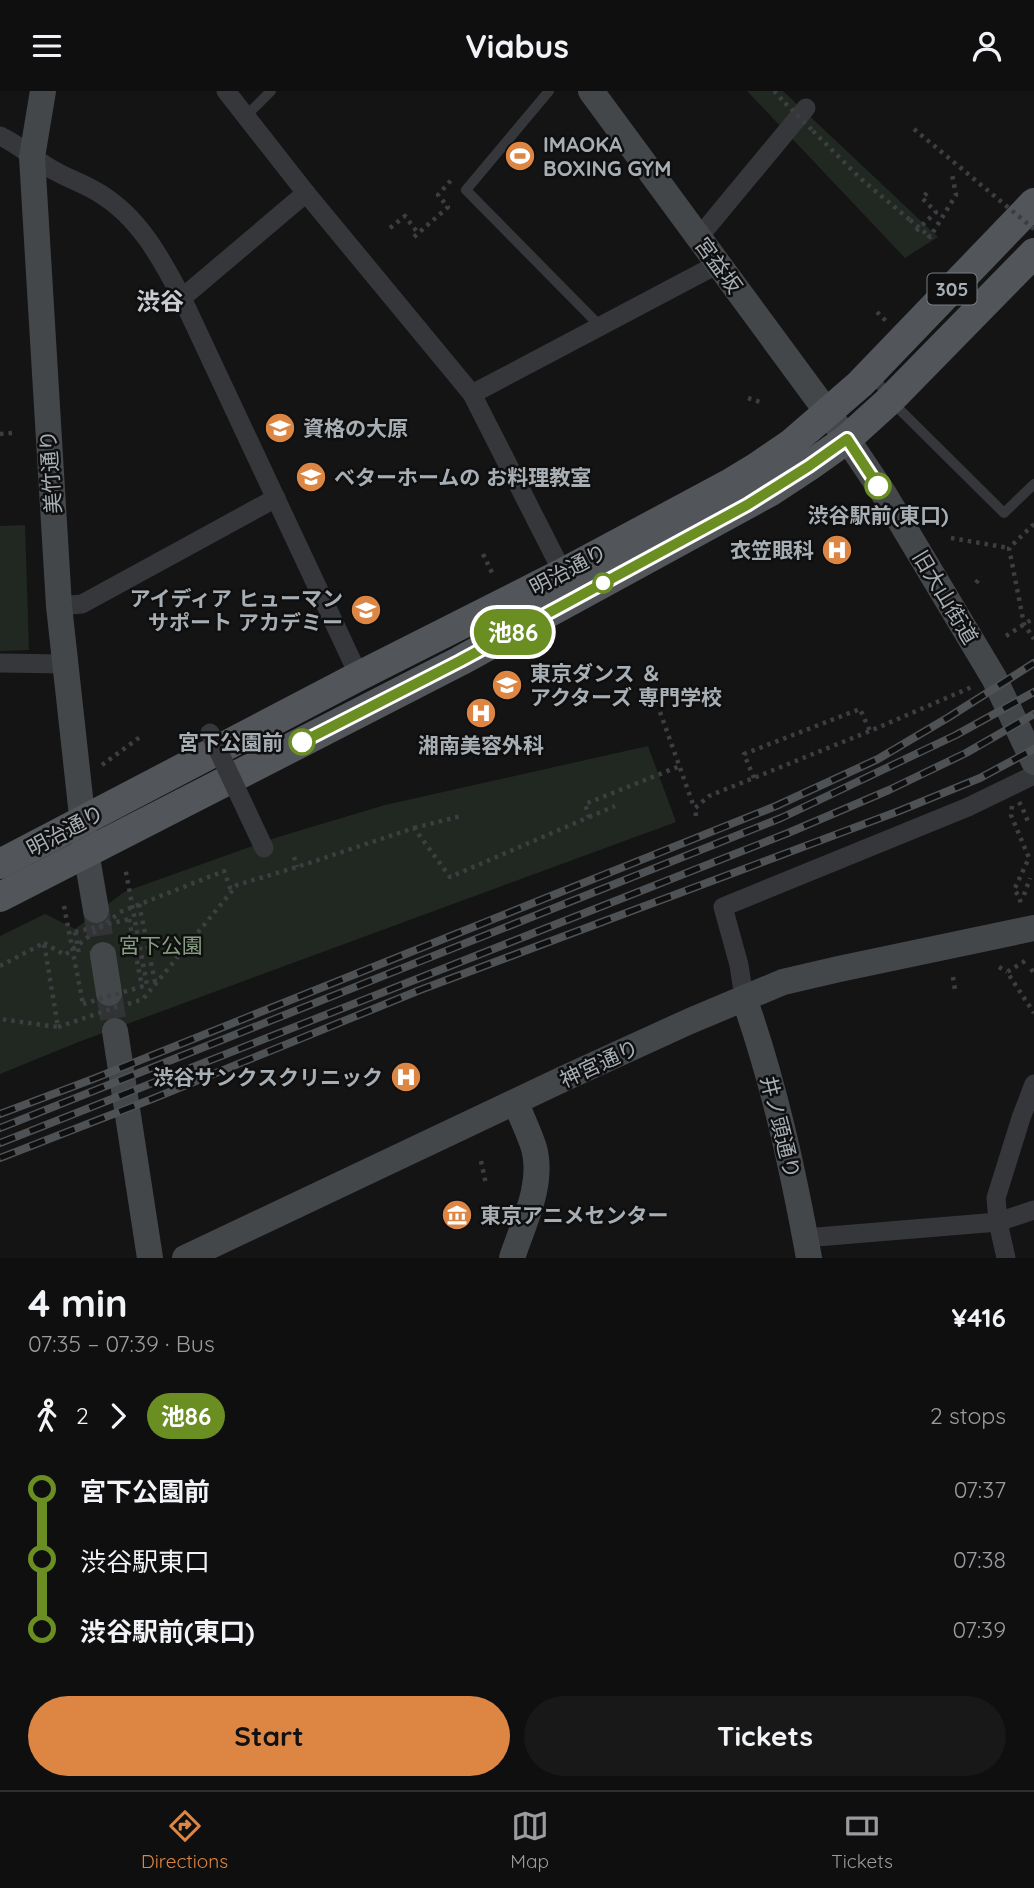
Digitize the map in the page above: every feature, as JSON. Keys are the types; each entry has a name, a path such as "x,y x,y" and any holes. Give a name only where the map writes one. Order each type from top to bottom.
{"main road":[{"name":"明治通り","path":"0,864 359,676 563,573 729,484 792,443 828,414 872,372 1034,203"},
{"name":"明治通り","path":"0,897 460,661 747,505 847,439 890,400 1034,253"}],"street":[{"name":"美竹通り","path":"43,91 32,157 59,606 86,852 112,912"},
{"path":"226,91 306,193 472,394 563,573"},
{"name":"宮益坂","path":"591,91 847,439"},
{"path":"699,237 806,108"},
{"path":"0,136 54,171 99,193 126,212 146,237 182,298 359,676"},
{"path":"182,298 306,193"},
{"path":"472,394 719,264"},
{"name":"旧大山街道","path":"847,439 884,494 994,678 1034,762"},
{"path":"59,606 82,604 276,498"},
{"path":"0,663 65,664"},
{"path":"211,733 264,848"},
{"path":"744,998 739,965 723,907 968,807 1034,775"},
{"name":"神宮通り","path":"185,1258 664,1033 783,982 1034,928"},
{"path":"103,955 115,1010 150,1258"},
{"name":"井ノ頭通り","path":"744,998 762,1048 784,1132 807,1248"},
{"path":"1006,1258 996,1198 1034,1084"},
{"path":"512,1258 532,1198 536,1174 534,1149 516,1102"},
{"path":"807,1248 998,1222 1034,1210"}],"lane":[{"path":"246,116 271,91"},
{"path":"549,91 466,190 601,327"},
{"path":"872,372 890,400 1004,513 1034,484"}],"path":[{"path":"774,91 861,179 930,237 956,195 952,174"},
{"path":"915,129 1034,229"},
{"path":"390,228 405,216 416,235 448,207 438,195 454,177"},
{"path":"916,231 936,212 922,198 929,191"},
{"path":"877,312 887,320 883,324"},
{"path":"748,398 760,402"},
{"path":"0,434 13,433"},
{"path":"1009,548 1034,524"},
{"path":"951,538 1009,548"},
{"path":"1009,548 1024,624 1034,639"},
{"path":"483,554 494,577"},
{"path":"976,583 981,576"},
{"path":"1006,636 1034,618"},
{"path":"695,808 709,796 994,678"},
{"path":"754,778 744,754 860,709 870,731"},
{"path":"660,712 696,816"},
{"path":"102,765 140,737"},
{"path":"589,817 585,804 680,766"},
{"path":"1021,904 1019,895 1014,890 1029,858 1011,815 1014,796 1029,824"},
{"path":"414,828 450,877 615,806"},
{"path":"143,999 237,885 414,828 461,816"},
{"path":"294,857 297,867"},
{"path":"65,906 83,1004 147,985 125,867"},
{"path":"44,943 65,955 112,912 224,870 231,892"},
{"path":"1024,895 1030,878"},
{"path":"139,904 156,983"},
{"path":"75,932 129,919 142,987"},
{"path":"0,966 44,943"},
{"path":"44,943 58,1027"},
{"path":"1007,972 1025,961"},
{"path":"999,967 1007,972 1034,1013"},
{"path":"953,977 955,990"},
{"path":"0,1019 58,1027 115,1010"},
{"path":"481,1161 486,1184"}],"green space":[{"path":"747,91 783,91 938,237 905,258"},
{"path":"25,525 29,650 0,651 0,526"},
{"name":"宮下公園","path":"648,746 676,822 81,1041 0,1074 0,936 45,914 75,929 124,892 275,838 385,805"}],"tunnel":[{"path":"96,910 103,955"},
{"path":"109,993 115,1031"}],"railway":[{"path":"0,1114 776,806 878,759 1034,663"},
{"path":"0,1128 781,818 956,735 1034,692"},
{"path":"0,1143 788,833 889,790 966,753 1034,714"},
{"path":"0,1158 420,990 899,811 980,778 1034,749"}],"bus line":[{"name":"池86","path":"302,742 460,661 747,505 847,439 878,486"}],"place":[{"name":"IMAOKA BOXING GYM","path":"520,156"},
{"name":"資格の大原","path":"280,428"},
{"name":"ベターホームの お料理教室","path":"311,477"},
{"name":"渋谷駅前(東口)","path":"878,486"},
{"name":"衣笠眼科","path":"837,550"},
{"name":"アイディア ヒューマン サポート アカデミー","path":"366,610"},
{"name":"東京ダンス ＆ アクターズ 専門学校","path":"507,685"},
{"name":"湘南美容外科","path":"481,713"},
{"name":"宮下公園前","path":"302,742"},
{"name":"渋谷サンクスクリニック","path":"406,1077"},
{"name":"東京アニメセンター","path":"457,1215"}],"district":[{"name":"渋谷","path":"160,301"}]}
